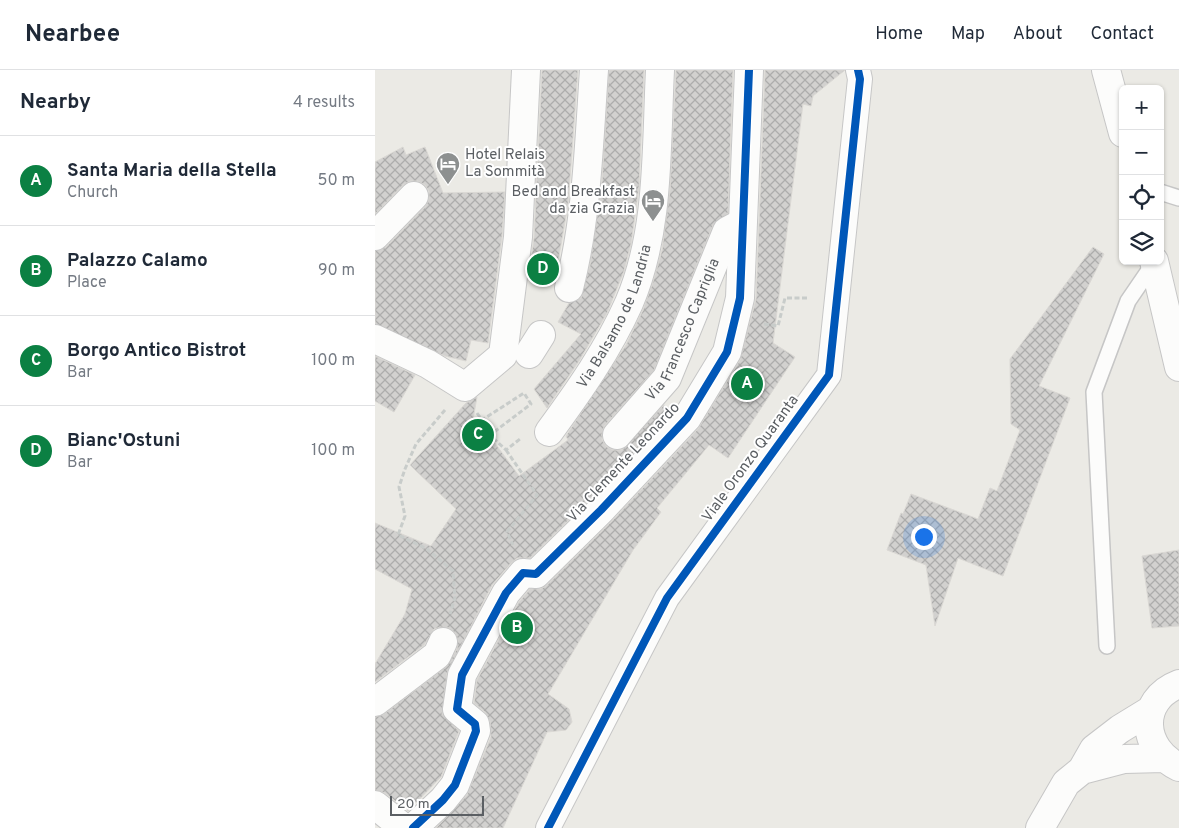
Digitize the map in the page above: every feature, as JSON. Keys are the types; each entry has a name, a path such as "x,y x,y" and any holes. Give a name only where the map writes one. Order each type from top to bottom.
{"street":[{"path":"375,339 428,364 470,399 503,355 518,237 526,70"},
{"path":"569,288 577,259 587,172 594,70"},
{"name":"Via Balsamo de Landria","path":"549,432 596,366 629,302 644,255 650,225 660,70"},
{"name":"Via Clemente Leonardo","path":"523,573 536,574 601,510 687,418 727,352 737,319 740,298 749,70"},
{"name":"Viale Oronzo Quaranta","path":"547,828 667,598 829,375 860,79 858,70"},
{"path":"1106,70 1122,130"},
{"path":"375,236 414,196"},
{"name":"Via Francesco Capriglia","path":"617,435 667,378 727,231 743,223"},
{"path":"1155,265 1179,367"},
{"path":"413,828 443,800 455,785 476,731 475,724 457,709 462,675 506,593 523,573"},
{"path":"375,702 437,655 443,642"},
{"path":"1171,762 1157,752 1151,740 1149,725 1151,710 1159,697 1179,684"},
{"path":"1040,828 1066,783 1082,770 1094,749 1120,729 1151,710"},
{"path":"1082,770 1123,759 1171,762"},
{"path":"375,805 403,828"}],"lane":[{"path":"1164,193 1179,198"},
{"path":"1107,646 1094,392 1127,301 1152,265"}],"path":[{"path":"778,326 785,298 837,298"},
{"path":"443,642 455,598 453,571 427,549 398,535 405,516 399,487 416,444 470,399 482,420 524,393 531,404 490,435 506,450 537,495 507,532 523,564 523,573"},
{"path":"506,450 541,422 549,432"}],"building":[{"path":"542,70 578,70 568,205 554,284 529,274 534,238"},
{"path":"609,70 644,70 639,187 631,244 624,271 607,313 579,361 547,408 534,389 581,334 558,322 569,303 581,298 590,265 602,181"},
{"path":"676,70 733,70 728,213 713,225 654,370 605,425 602,432 602,440 607,447 613,450 622,450 664,405 673,410 590,499 530,558 517,558 492,585 447,673 442,714 459,731 441,777 408,811 385,793 375,790 375,717 384,714 446,667 457,649 458,640 455,633 449,628 441,627 434,629 424,645 375,682 375,664 405,614 412,589 375,569 375,523 431,546 456,509 410,465 466,403 477,397 472,425 478,420 519,476 568,440 566,436 626,345 643,310 654,279 662,250 670,190"},
{"path":"765,70 845,70 813,96 811,106 803,104 773,343 795,357 728,458 709,445 657,508 661,512 633,550 548,694 569,709 572,722 566,730 547,732 503,828 436,828 467,795 491,737 490,721 485,712 474,703 477,680 519,602 530,589 541,589 547,585 612,521 698,429 740,360 756,299"},
{"path":"403,147 406,155 425,147 443,193 505,192 502,236 488,343 471,340 466,361 445,356 375,324 375,251 386,247 425,207 429,199 429,191 425,185 418,181 410,181 403,185 375,214 375,162"},
{"path":"1093,247 1104,254 1039,386 1070,398 1003,576 958,558 935,626 926,565 887,550 901,513 903,514 911,494 978,519 990,488 997,491 1020,430 1011,424 1010,359"},
{"path":"375,356 415,375 394,412 375,401"},
{"path":"1179,550 1179,626 1152,628 1142,556"}],"cycle path":[{"path":"413,828 443,800 455,785 476,731 475,724 457,709 462,675 506,593 523,573 536,574 601,510 687,418 727,352 740,298 749,70"},
{"path":"548,828 667,598 829,375 860,79 858,70"}],"place":[{"name":"Hotel Relais La Sommità","path":"448,185"},
{"name":"Bed and Breakfast da zia Grazia","path":"653,222"},
{"name":"Bianc'Ostuni","path":"543,269"},
{"name":"Santa Maria della Stella","path":"747,384"},
{"name":"Borgo Antico Bistrot","path":"478,435"},
{"name":"Palazzo Calamo","path":"517,628"}]}
